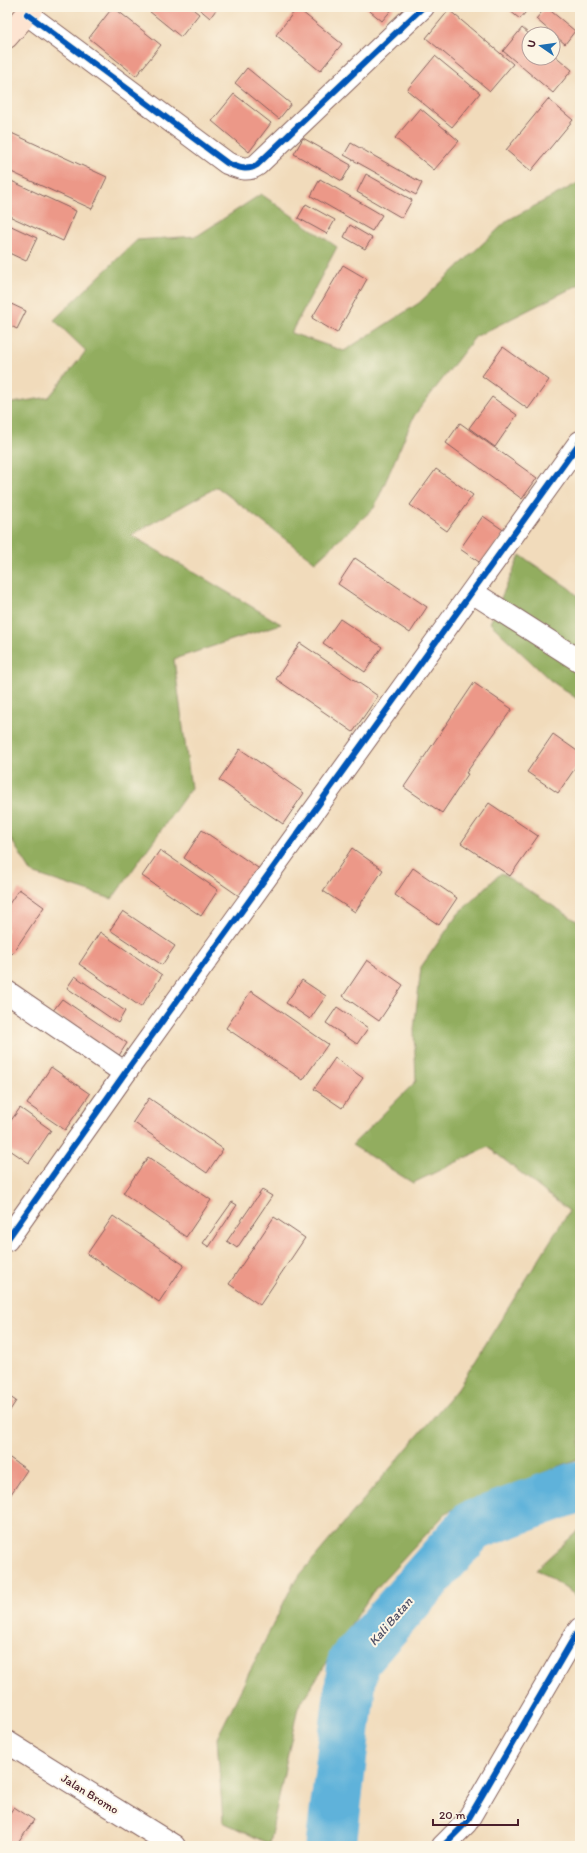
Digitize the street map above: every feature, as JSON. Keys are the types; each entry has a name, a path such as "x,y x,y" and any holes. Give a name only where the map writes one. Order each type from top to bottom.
{"main road":[{"path":"7,37 30,11"}],"street":[{"path":"30,11 227,163 243,169 252,169 423,7"},
{"path":"7,1240 125,1073 580,442"},
{"path":"472,592 580,661"},
{"path":"7,992 125,1073"},
{"path":"443,1846 466,1823 580,1629"},
{"name":"Jalan Bromo","path":"7,1742 174,1846"}],"green space":[{"path":"580,182 580,284 475,337 414,416 374,508 315,562 217,487 131,535 281,624 174,659 191,788 112,899 32,873 7,833 7,404 49,397 86,351 54,320 137,240 197,236 261,194 337,247 291,333 344,351 419,303 508,220"},
{"path":"520,555 569,588 580,598 580,701 550,680 490,623"},
{"path":"501,873 580,923 580,1458 447,1512 372,1593 298,1707 269,1844 223,1822 217,1738 294,1582 458,1388 569,1211 488,1147 413,1183 352,1145 416,1081 414,1030 421,967 458,914"},
{"path":"580,1529 580,1598 536,1569"}],"building":[{"path":"113,7 161,45 136,76 89,38"},
{"path":"144,7 190,7 199,14 181,37"},
{"path":"197,7 218,7 210,18"},
{"path":"365,7 394,7 382,21"},
{"path":"505,7 530,7 520,19"},
{"path":"546,7 575,31 565,44 561,41 561,26 544,26 536,19"},
{"path":"297,8 342,44 320,71 276,35"},
{"path":"449,10 513,64 490,91 426,38"},
{"path":"521,29 521,66 561,66 561,61 572,70 553,93 503,51"},
{"path":"435,56 480,93 452,127 407,90"},
{"path":"247,68 291,104 279,119 235,83"},
{"path":"234,94 271,123 249,152 212,121"},
{"path":"548,99 573,120 531,171 506,150"},
{"path":"420,108 459,141 434,170 395,138"},
{"path":"7,131 107,177 92,209 7,170"},
{"path":"303,138 351,165 342,181 294,154"},
{"path":"351,143 422,183 416,195 344,155"},
{"path":"366,174 412,200 402,218 357,192"},
{"path":"7,179 76,211 63,241 7,215"},
{"path":"320,179 382,215 372,231 311,196"},
{"path":"306,204 335,220 327,234 298,218"},
{"path":"7,224 37,238 26,261 7,252"},
{"path":"350,225 372,238 365,249 344,237"},
{"path":"343,265 367,279 337,333 312,318"},
{"path":"7,302 26,311 17,329 7,324"},
{"path":"503,347 549,380 528,409 482,376"},
{"path":"492,397 517,415 495,447 469,428"},
{"path":"460,423 537,478 522,499 446,443"},
{"path":"436,469 473,495 447,531 410,505"},
{"path":"483,516 506,532 482,564 460,549"},
{"path":"355,558 427,607 410,633 338,584"},
{"path":"340,619 382,647 365,672 323,643"},
{"path":"300,643 378,696 353,732 276,679"},
{"path":"474,683 512,709 466,773 468,774 442,813 404,787"},
{"path":"553,734 580,753 580,761 558,793 527,772"},
{"path":"240,749 304,793 283,824 219,780"},
{"path":"489,803 538,836 510,876 461,843"},
{"path":"202,830 261,870 242,898 184,858"},
{"path":"352,848 383,870 355,912 323,891"},
{"path":"160,850 218,890 201,916 142,876"},
{"path":"413,868 457,898 439,925 395,895"},
{"path":"19,889 44,907 12,954 7,951 7,907"},
{"path":"123,911 175,946 162,965 110,930"},
{"path":"100,932 162,975 141,1007 79,964"},
{"path":"367,960 403,985 379,1021 343,996"},
{"path":"75,976 125,1011 118,1023 67,988"},
{"path":"302,980 326,996 310,1019 286,1003"},
{"path":"251,991 328,1044 303,1080 226,1028"},
{"path":"62,999 127,1043 118,1057 52,1012"},
{"path":"337,1007 368,1028 357,1044 326,1023"},
{"path":"335,1058 363,1078 342,1108 314,1089"},
{"path":"51,1067 90,1094 65,1130 27,1104"},
{"path":"149,1098 223,1149 207,1173 133,1122"},
{"path":"20,1108 51,1130 29,1163 7,1148 7,1126"},
{"path":"148,1157 211,1200 186,1237 123,1193"},
{"path":"262,1190 272,1196 237,1248 227,1241"},
{"path":"232,1202 237,1205 209,1247 203,1243"},
{"path":"113,1216 184,1265 159,1302 87,1254"},
{"path":"274,1217 305,1238 260,1305 229,1284"},
{"path":"7,1395 16,1401 7,1415"},
{"path":"7,1456 27,1470 7,1500"},
{"path":"14,1807 34,1820 16,1846 7,1846 7,1817"}],"waterway":[{"name":"Kali Batan","path":"331,1846 353,1662 472,1526 580,1486"}],"cycle path":[{"path":"27,14 227,163 238,167 250,168 257,165 423,7"},
{"path":"7,1240 125,1073 580,442"},
{"path":"443,1846 466,1823 580,1629"}]}
